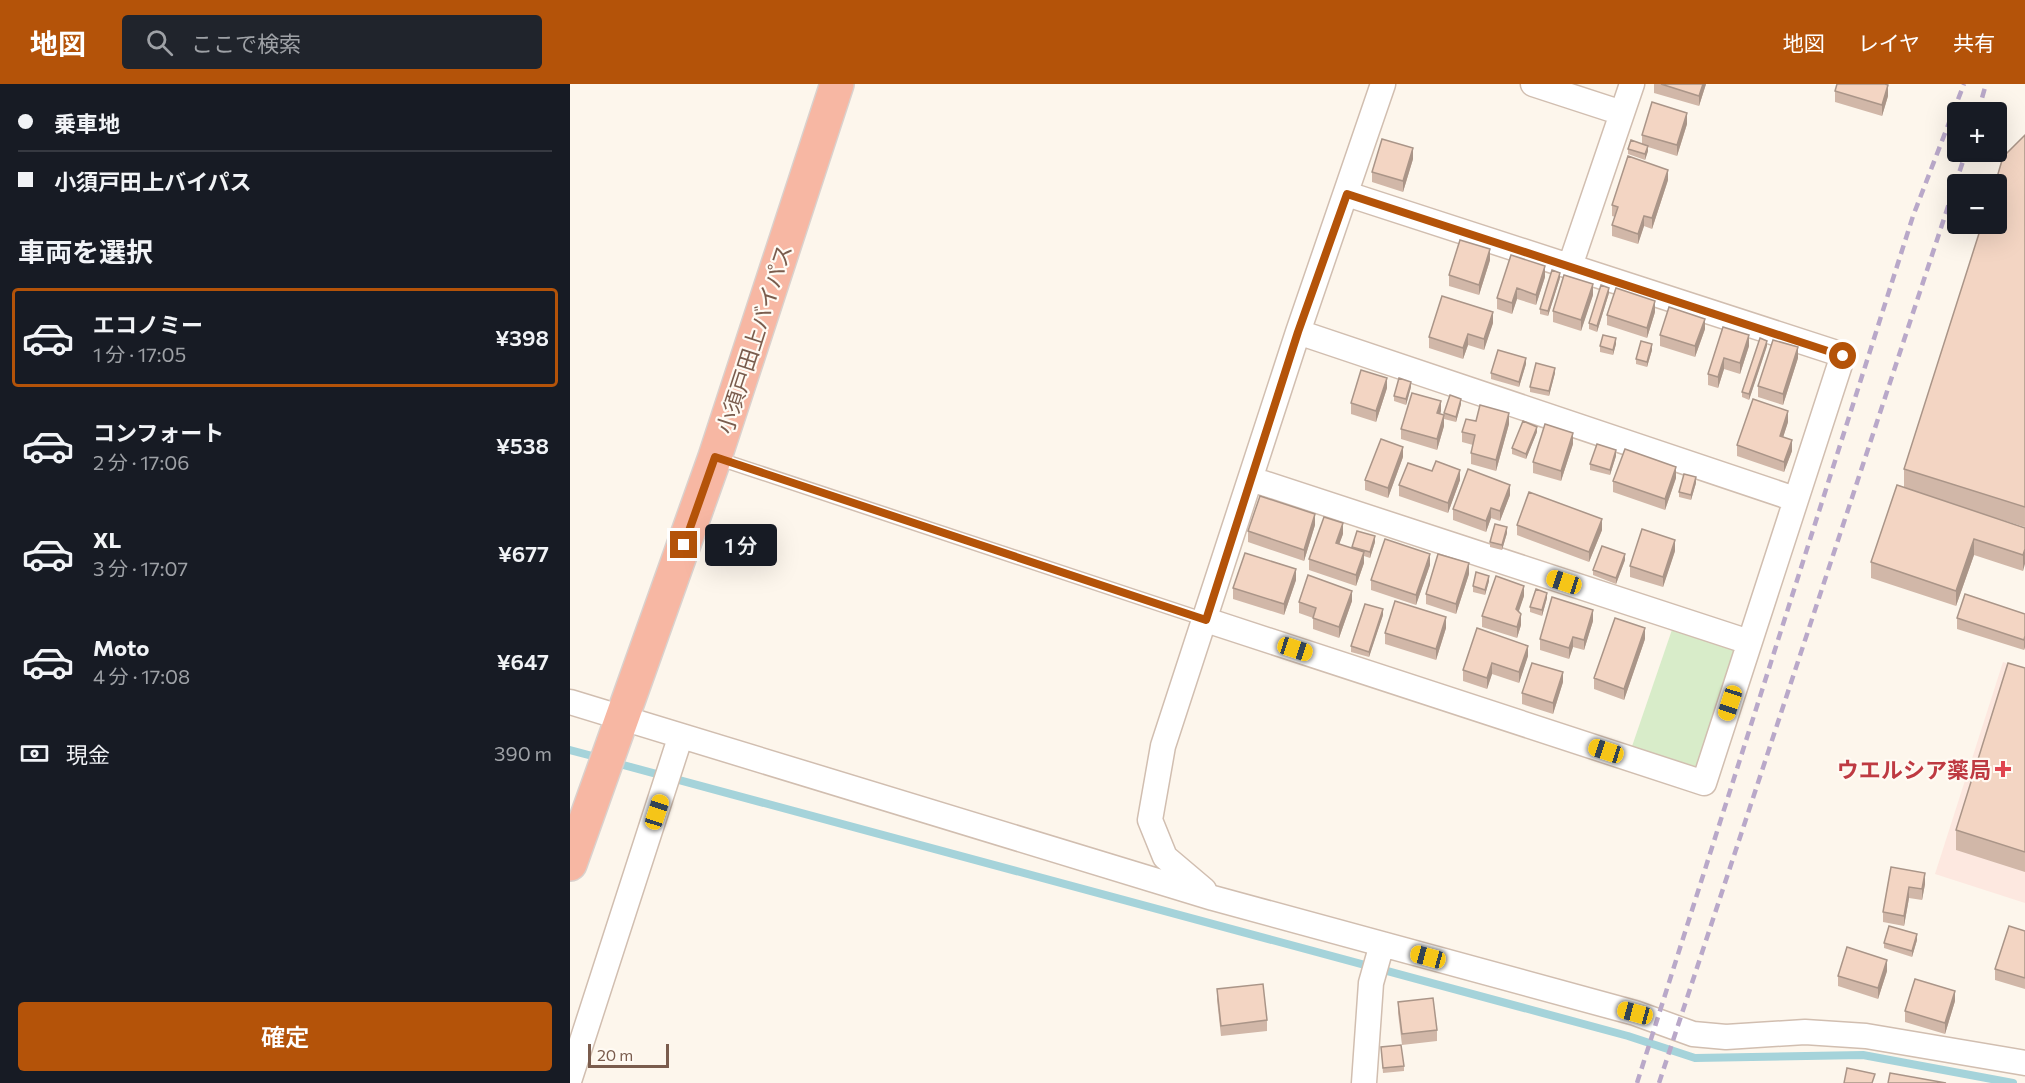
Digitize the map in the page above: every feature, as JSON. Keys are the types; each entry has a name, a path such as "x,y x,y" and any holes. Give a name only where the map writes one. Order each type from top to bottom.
{"highway":[{"name":"小須戸田上バイパス","path":"570,864 715,457 837,84"}],"street":[{"path":"1213,898 1165,857 1150,820 1163,746 1206,620 1298,332 1383,84"},
{"path":"1533,84 1622,113"},
{"path":"1570,266 1632,84"},
{"path":"1206,620 1704,783 1843,356 1347,194"},
{"path":"1298,332 1795,499"},
{"path":"1251,480 1749,642"},
{"path":"570,702 680,738 1213,898 1635,1013 1693,1034 1726,1037 1805,1032 1866,1036 2025,1063"},
{"path":"570,1078 680,738"},
{"path":"1364,1083 1371,983 1382,944"}],"lane":[{"path":"715,457 1206,620"}],"shaded area":[{"name":"ウエルシア薬局","path":"2003,662 2025,669 2025,903 1935,874"}],"green space":[{"path":"1676,618 1749,642 1704,783 1628,758"}],"building":[{"path":"1661,84 1703,84 1699,96"},
{"path":"1837,84 1888,85 1882,105 1835,91"},
{"path":"1652,102 1687,113 1677,145 1642,135"},
{"path":"2025,135 2025,507 1904,469 1979,234 2007,234 2007,174 1998,174 2002,162 2007,162 2007,153"},
{"path":"1382,139 1413,148 1403,181 1372,172"},
{"path":"1631,140 1648,146 1645,154 1628,149"},
{"path":"1628,156 1668,170 1652,218 1644,216 1638,234 1612,225 1618,207 1612,205"},
{"path":"1460,240 1490,249 1479,285 1449,275"},
{"path":"1511,255 1545,266 1536,295 1517,288 1512,303 1497,298"},
{"path":"1552,270 1560,273 1548,311 1540,309"},
{"path":"1564,275 1593,284 1581,320 1553,311"},
{"path":"1601,285 1609,288 1597,326 1589,323"},
{"path":"1616,288 1655,301 1647,328 1607,315"},
{"path":"1442,296 1493,312 1484,339 1468,334 1463,348 1429,337"},
{"path":"1669,307 1705,319 1695,346 1660,335"},
{"path":"1723,327 1749,335 1740,363 1724,358 1718,377 1708,374"},
{"path":"1603,335 1616,338 1613,350 1600,346"},
{"path":"1760,338 1767,341 1749,394 1742,392"},
{"path":"1773,340 1798,347 1783,394 1758,386"},
{"path":"1641,341 1652,344 1647,362 1636,359"},
{"path":"1498,350 1526,358 1519,382 1491,373"},
{"path":"1536,363 1555,368 1549,391 1530,387"},
{"path":"1361,370 1387,378 1376,411 1351,403"},
{"path":"1399,378 1411,382 1406,399 1394,396"},
{"path":"1412,393 1441,401 1437,413 1444,415 1437,439 1401,429"},
{"path":"1450,395 1461,399 1456,417 1444,413"},
{"path":"1753,399 1788,411 1780,436 1792,440 1784,462 1737,445"},
{"path":"1480,405 1509,413 1496,460 1471,453 1475,435 1462,432 1466,419 1476,421"},
{"path":"1523,421 1537,427 1526,454 1512,448"},
{"path":"1545,424 1573,433 1561,471 1533,462"},
{"path":"1381,439 1403,447 1388,488 1365,480"},
{"path":"1597,444 1616,450 1610,470 1590,464"},
{"path":"1625,449 1676,467 1665,499 1613,481"},
{"path":"1436,461 1460,470 1448,503 1399,485 1408,463 1432,471"},
{"path":"1468,469 1510,485 1500,511 1491,508 1486,521 1453,509"},
{"path":"1684,474 1696,477 1691,495 1679,492"},
{"path":"1897,485 2025,528 2023,555 1974,539 1956,591 1871,562"},
{"path":"1529,492 1602,519 1589,552 1517,525"},
{"path":"1260,496 1315,514 1304,550 1248,531"},
{"path":"1324,517 1343,523 1336,543 1364,552 1356,575 1309,559"},
{"path":"1495,524 1507,527 1502,545 1490,542"},
{"path":"1642,529 1675,540 1663,577 1630,566"},
{"path":"1357,531 1375,536 1370,552 1352,547"},
{"path":"1385,539 1430,554 1416,595 1371,580"},
{"path":"1602,546 1625,554 1616,578 1593,570"},
{"path":"1245,553 1296,569 1284,604 1233,588"},
{"path":"1438,554 1469,563 1456,604 1426,594"},
{"path":"1476,572 1489,576 1485,590 1473,586"},
{"path":"1308,575 1352,591 1339,627 1313,618 1316,608 1299,602"},
{"path":"1496,576 1524,586 1516,609 1521,614 1517,627 1482,616"},
{"path":"1536,589 1547,593 1542,610 1530,607"},
{"path":"1965,594 2025,614 2024,640 1957,618"},
{"path":"1552,597 1593,610 1584,640 1573,637 1569,648 1540,639"},
{"path":"1395,601 1446,617 1436,649 1385,633"},
{"path":"1365,604 1383,609 1369,652 1351,646"},
{"path":"1615,618 1645,628 1624,689 1594,678"},
{"path":"1477,628 1528,646 1519,672 1492,663 1487,678 1463,670"},
{"path":"1532,663 1563,672 1553,703 1522,693"},
{"name":"ウエルシア薬局","path":"2008,663 2025,668 2025,852 1956,830"},
{"path":"1891,867 1925,873 1922,889 1909,887 1904,916 1883,912"},
{"path":"1889,926 1917,934 1912,951 1884,943"},
{"path":"2009,926 2025,931 2025,978 1995,969"},
{"path":"1847,947 1887,960 1878,988 1838,976"},
{"path":"1915,979 1955,991 1945,1023 1905,1011"},
{"path":"1263,984 1267,1020 1221,1026 1217,989"},
{"path":"1433,998 1437,1030 1402,1034 1398,1002"},
{"path":"1401,1045 1404,1066 1383,1068 1381,1047"},
{"path":"1847,1068 1875,1074 1872,1083 1844,1083"},
{"path":"1890,1073 1946,1083 1888,1083"}],"waterway":[{"path":"570,750 600,758"},
{"path":"612,762 1628,1036 1695,1058 1863,1055 2013,1083"}],"railway":[{"path":"1637,1083 1913,216 1964,84"},
{"path":"1981,102 1986,84"},
{"path":"1659,1083 1963,162"}],"place":[{"name":"ウエルシア薬局","path":"2003,769"}],"route":[{"path":"684,545 715,457 1206,620 1298,332 1347,194 1843,356"}]}
